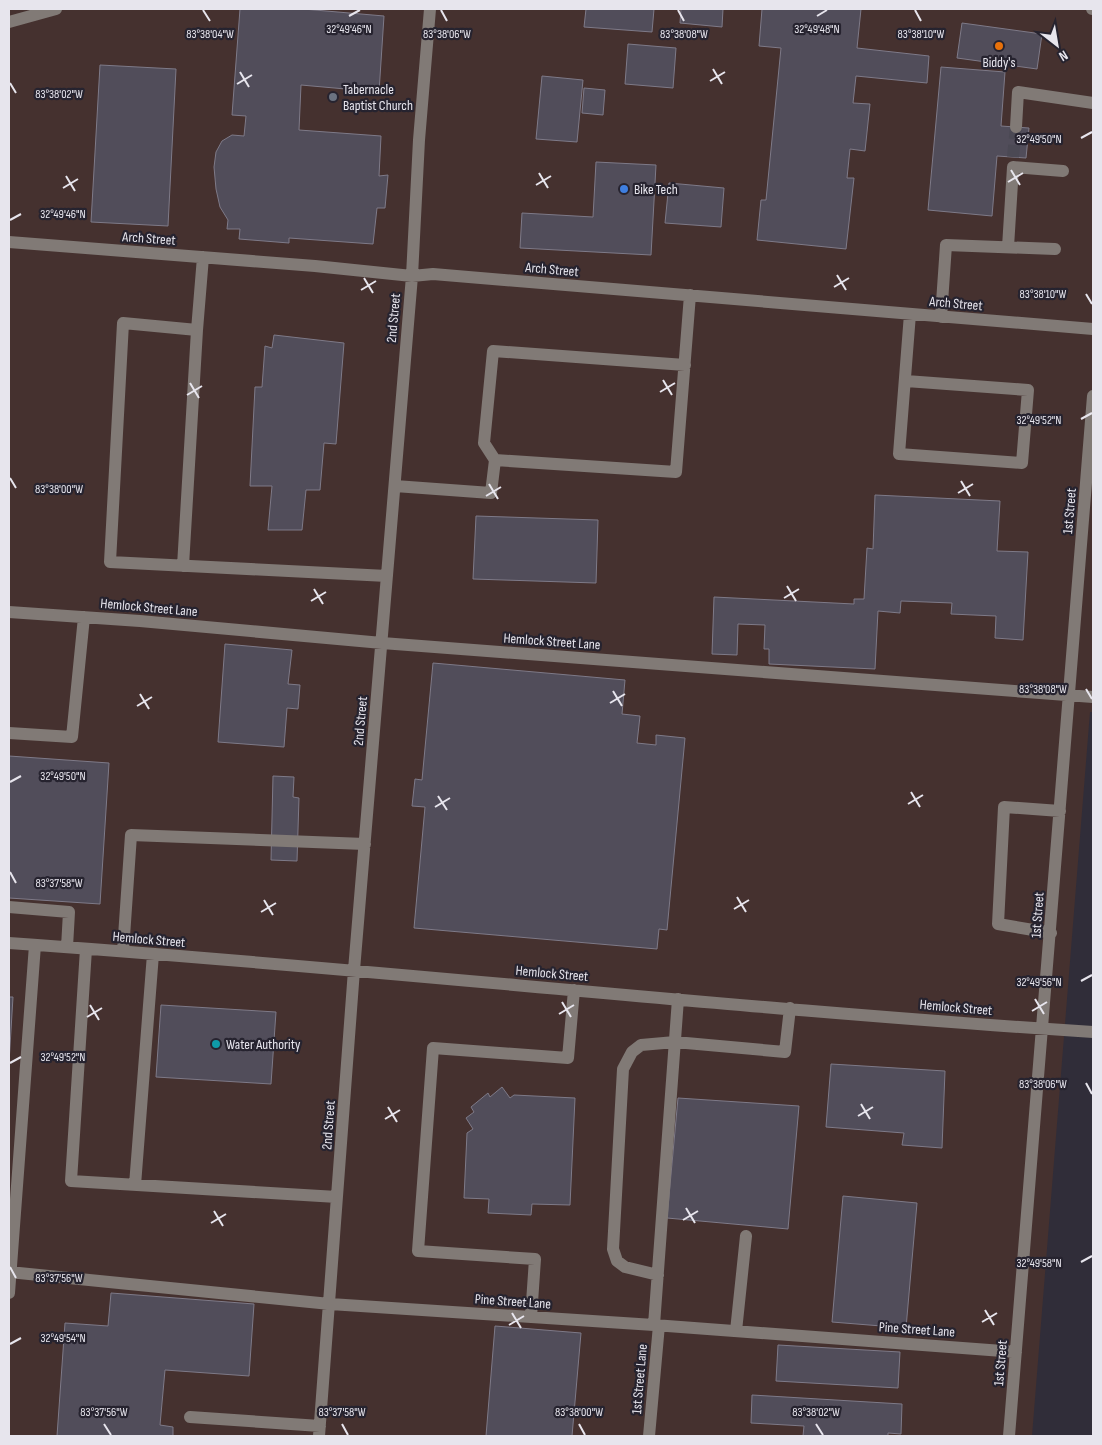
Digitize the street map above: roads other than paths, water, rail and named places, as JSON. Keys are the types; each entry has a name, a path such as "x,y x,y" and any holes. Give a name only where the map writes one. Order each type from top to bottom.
{"street":[{"path":"9,22 56,9"},
{"name":"2nd Street","path":"319,1431 354,970 412,276 419,140 430,9"},
{"path":"1016,127 1018,92 1093,103"},
{"path":"1008,247 1013,162 1063,171"},
{"name":"Arch Street","path":"9,242 315,266 412,276 433,274 1093,330"},
{"path":"941,317 946,245 1055,250"},
{"path":"183,566 203,258"},
{"path":"495,460 676,472 690,295"},
{"path":"906,381 1028,390 1022,463 899,454 910,314"},
{"path":"197,330 123,324 110,562 387,576"},
{"path":"395,486 491,493 495,460 484,443 493,351 685,365"},
{"name":"1st Street","path":"1010,1436 1093,396"},
{"name":"Hemlock Street Lane","path":"9,612 382,643 1093,697"},
{"path":"9,733 72,737 84,617"},
{"path":"1050,933 998,924 1004,807 1060,811"},
{"path":"122,951 131,835 365,844"},
{"path":"9,907 69,912 67,947"},
{"name":"Hemlock Street","path":"9,943 1093,1032"},
{"path":"9,1293 36,945"},
{"path":"86,949 71,1182 337,1198"},
{"path":"136,1185 153,954"},
{"path":"530,1317 535,1259 418,1251 433,1048 568,1058 574,990"},
{"name":"1st Street Lane","path":"649,1436 657,1325 658,1275 678,999"},
{"path":"658,1275 625,1267 617,1261 613,1249 623,1069 632,1052 641,1045 675,1042 785,1052 790,1008"},
{"path":"736,1331 746,1236"},
{"name":"Pine Street Lane","path":"10,1272 330,1304 657,1325 1016,1352"},
{"path":"190,1417 319,1431"}],"tunnel":[{"path":"1013,157 1016,127"}],"place":[{"name":"Biddy's","path":"999,46"},
{"name":"Tabernacle Baptist Church","path":"333,97"},
{"name":"Bike Tech","path":"624,189"},
{"name":"Water Authority","path":"216,1044"}]}
